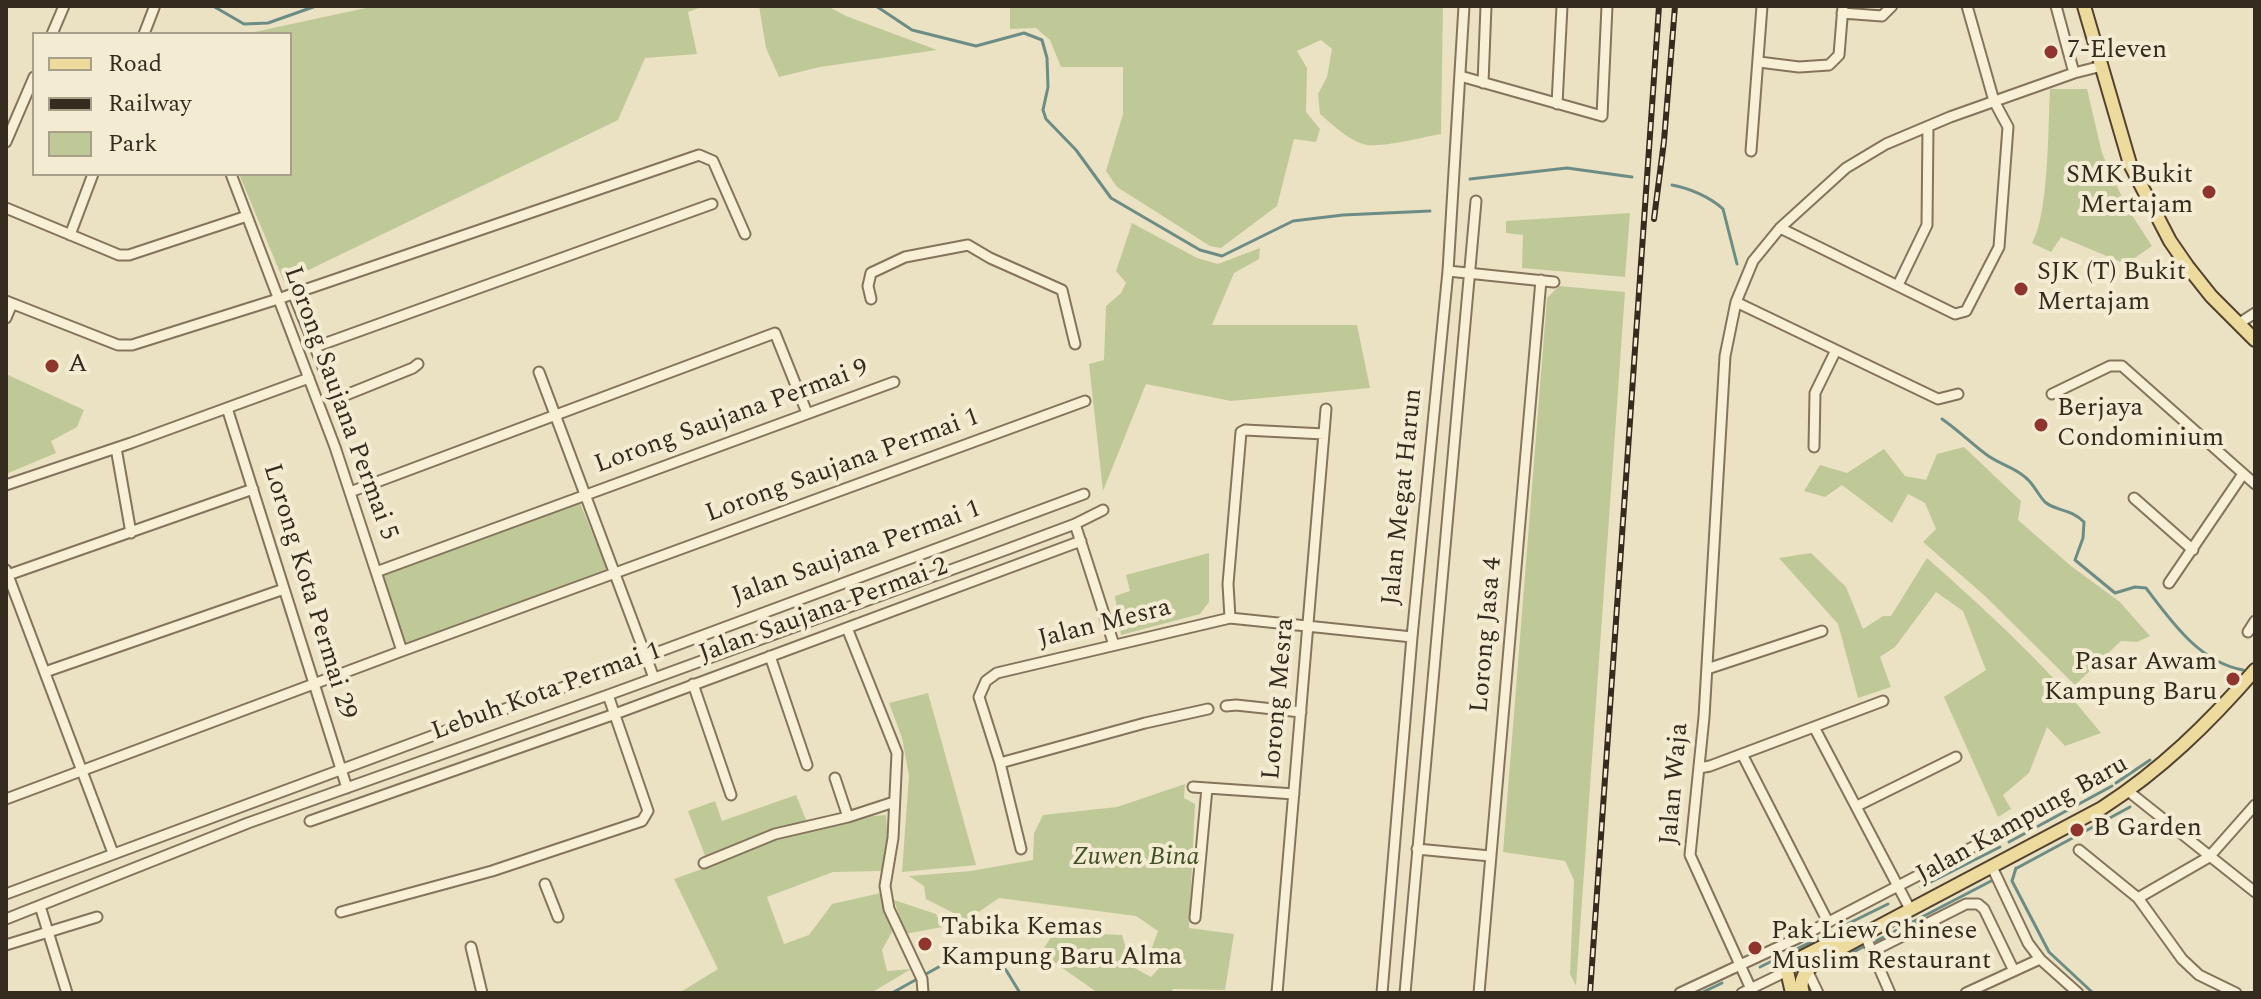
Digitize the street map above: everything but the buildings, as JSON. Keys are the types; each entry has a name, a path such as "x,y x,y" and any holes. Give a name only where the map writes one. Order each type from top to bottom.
{"main road":[{"path":"2084,6 2130,164 2170,241 2211,296 2255,340"},
{"name":"Jalan Kampung Baru","path":"1807,970 1867,932 2102,808 2128,791 2205,725 2255,670"},
{"name":"Jalan Kampung Baru","path":"1787,971 1796,960 1853,931 1867,932"},
{"path":"1803,993 1800,987 1807,970"},
{"path":"1787,971 1792,993"}],"street":[{"path":"53,32 64,6"},
{"name":"Jalan Megat Harun","path":"1382,993 1412,637 1448,271 1464,6"},
{"path":"1483,83 1486,6"},
{"path":"1557,104 1562,6"},
{"path":"1460,76 1602,116 1607,6"},
{"path":"1751,151 1762,6"},
{"path":"1759,62 1799,67 1829,65 1839,55 1843,10 1882,16 1892,6"},
{"path":"1780,228 1955,314 1966,311 1999,247 2008,127 1994,101 1967,6"},
{"path":"2056,6 2074,73"},
{"path":"145,32 154,8"},
{"name":"Jalan Waja","path":"1746,991 1741,965 1690,855 1707,669 1725,356 1736,302 1753,261 1780,228 1846,168 1886,144 1928,127 1994,101 2102,66"},
{"path":"6,142 32,82"},
{"path":"1898,285 1927,225 1928,127"},
{"path":"6,318 9,302 118,345 132,345 278,299 699,155 713,161 745,234"},
{"path":"70,235 92,176"},
{"name":"Lorong Saujana Permai 5","path":"232,176 350,492 402,651"},
{"name":"Jalan Megat Harun","path":"1405,993 1476,201"},
{"path":"315,347 712,204"},
{"path":"6,208 119,255 129,255 247,216"},
{"path":"871,299 868,286 871,273 905,257 968,245 1062,290 1075,344"},
{"path":"1448,271 1554,282"},
{"name":"Lorong Jasa 4","path":"1479,993 1541,280"},
{"path":"293,293 336,399 418,364"},
{"path":"1736,302 1938,399 1958,394"},
{"path":"2238,324 2255,313"},
{"path":"350,492 775,333 807,413"},
{"path":"1814,447 1815,393 1836,350"},
{"path":"2052,394 2110,366 2122,366 2255,484"},
{"path":"539,372 654,678"},
{"path":"6,485 309,378"},
{"name":"Lorong Saujana Permai 9","path":"376,572 894,382"},
{"name":"Lorong Saujana Permai 1","path":"6,799 1085,401"},
{"name":"Lorong Kota Permai 29","path":"227,408 347,788"},
{"name":"Lorong Mesra","path":"1277,993 1326,409"},
{"path":"1230,618 1228,584 1241,432 1324,434"},
{"path":"116,448 131,533"},
{"path":"2169,583 2243,474"},
{"path":"113,853 7,572 131,533 253,489"},
{"name":"Jalan Saujana Permai 1","path":"646,657 1084,494"},
{"path":"2134,498 2193,550"},
{"name":"Lebuh Kota Permai 1","path":"6,919 248,823 608,695 1075,524 1103,510"},
{"path":"1075,524 1114,645"},
{"name":"Jalan Saujana Permai 2","path":"310,821 615,714 1081,541"},
{"path":"45,672 284,589"},
{"name":"Jalan Mesra","path":"1021,849 1000,763 979,697 986,681 997,673 1230,618 1412,637"},
{"path":"2248,632 2255,621"},
{"path":"847,628 897,753 893,838 886,897 922,979 923,993"},
{"path":"1707,669 1822,631"},
{"path":"770,656 807,765"},
{"name":"Lebuh Kota Permai 1","path":"6,894 646,657"},
{"path":"693,684 731,795"},
{"path":"341,912 492,871 642,821 648,811 608,695"},
{"path":"1699,768 1883,701"},
{"path":"1226,706 1301,712"},
{"path":"1000,763 1208,709"},
{"path":"1814,727 1910,909"},
{"path":"1742,754 1828,922"},
{"path":"1857,806 1956,757"},
{"path":"835,778 848,817"},
{"path":"1193,787 1294,794"},
{"path":"1195,918 1207,788"},
{"path":"2128,791 2255,892"},
{"path":"704,863 775,834 848,817 894,802"},
{"path":"2138,898 2209,857 2255,805"},
{"path":"1680,993 1828,922 1996,835"},
{"path":"1417,849 1490,856"},
{"path":"2079,850 2138,898 2182,959 2199,975 2236,993"},
{"path":"1992,867 2028,943 2040,959 2078,993"},
{"path":"545,884 558,917"},
{"name":"Jalan Kampung Baru","path":"1873,951 1966,904 1978,904 1984,909 2014,971"},
{"path":"40,906 67,993"},
{"path":"1390,915 1411,916"},
{"path":"6,945 97,917"},
{"path":"1867,932 1890,993"},
{"path":"471,947 482,993"},
{"path":"1966,993 2040,959"},
{"path":"1807,970 1818,993"},
{"name":"Jalan Kampung Baru","path":"1746,991 1787,971"}],"green space":[{"path":"375,6 704,6 688,12 697,54 645,58 618,120 284,282 240,176 292,176 292,32 254,32"},
{"path":"759,6 827,6 937,50 820,67 779,77 766,48"},
{"path":"1010,6 1443,6 1441,134 1380,145 1363,144 1351,139 1320,114 1318,94 1327,77 1332,49 1321,40 1297,51 1307,68 1306,112 1320,129 1316,142 1294,139 1277,206 1221,248 1210,246 1117,187 1106,171 1123,114 1123,67 1061,67 1050,40 1036,28 1010,29"},
{"path":"2050,89 2087,89 2102,153 2126,206 2152,246 2126,264 2061,237 2051,252 2032,243 2038,230 2045,191"},
{"path":"1630,213 1625,277 1522,268 1523,235 1506,233 1506,221"},
{"path":"1132,223 1197,258 1218,264 1260,248 1259,259 1234,273 1212,325 1357,325 1370,388 1231,401 1146,384 1103,491 1089,364 1104,360 1106,306 1121,293 1126,283 1116,271"},
{"path":"1559,286 1625,292 1576,986 1570,974 1574,880 1565,861 1503,852 1547,298"},
{"path":"6,374 84,410 77,427 51,441 56,453 6,474"},
{"path":"1964,447 2021,501 2018,520 2071,566 2120,602 2150,636 2137,642 2121,641 2075,685 1985,596 1923,542 1936,529 1925,503 1908,494 1892,523 1842,485 1825,497 1804,491 1820,465 1847,473 1884,449 1905,476 1926,480 1937,454"},
{"path":"580,503 607,569 401,646 374,578"},
{"path":"1209,553 1209,602 1200,614 1121,635 1115,596 1130,591 1126,575"},
{"path":"1811,553 1846,587 1863,629 1883,616 1891,616 1927,558 2039,663 2101,733 2065,746 2047,727 2029,773 2003,795 2011,809 1998,817 1944,697 1986,670 1963,611 1936,592 1895,647 1880,657 1891,687 1858,698 1838,624 1779,558"},
{"path":"928,693 976,865 902,872 909,776 902,738 889,703"},
{"name":"Zuwen Bina","path":"1185,784 1184,798 1195,804 1189,928 1234,934 1225,990 1098,993 1041,953 1054,932 1122,935 1131,966 1151,977 1160,967 1150,953 1158,931 1136,916 999,898 967,920 926,899 924,886 909,876 971,871 1033,860 1034,833 1043,815 1117,807"},
{"path":"796,795 807,822 886,815 888,846 883,871 833,872 767,897 784,944 809,935 832,904 881,893 882,905 893,930 882,950 887,971 911,969 871,993 679,993 718,969 674,879 702,869 707,861 688,811 715,801 722,821"},
{"path":"894,900 936,914 942,927 905,934"}],"waterway":[{"path":"213,6 244,24 268,23 316,6"},
{"path":"876,6 912,30 976,46 1024,33 1042,40 1047,58 1048,87 1043,110 1046,119 1076,150 1111,198 1200,250 1222,256 1293,221 1430,211"},
{"path":"1470,179 1567,168 1632,177"},
{"path":"1672,185 1699,194 1723,209 1737,264"},
{"path":"1942,419 1987,455 2025,477 2045,502 2074,514 2084,522 2083,538 2075,560 2115,593 2135,587 2146,588 2176,626 2200,649 2227,666 2243,670"},
{"path":"2116,783 2150,760"},
{"path":"2009,842 2112,786"},
{"path":"2017,868 2130,807"},
{"path":"1921,887 2000,847"},
{"path":"2016,868 2012,881 2049,952 2093,993"},
{"path":"1876,941 1993,880"},
{"path":"1760,967 1888,904"},
{"path":"1823,970 1863,947"},
{"path":"892,993 953,959 983,957 1006,970 1020,993"},
{"path":"1701,993 1722,983"}],"railway":[{"path":"1590,993 1659,6"},
{"path":"1654,219 1675,6"}],"place":[{"name":"7-Eleven","path":"2051,52"},
{"name":"SMK Bukit Mertajam","path":"2209,192"},
{"name":"SJK (T) Bukit Mertajam","path":"2021,289"},
{"name":"A","path":"52,366"},
{"name":"Berjaya Condominium","path":"2041,425"},
{"name":"Pasar Awam Kampung Baru","path":"2233,679"},
{"name":"B Garden","path":"2077,830"},
{"name":"Tabika Kemas Kampung Baru Alma","path":"925,944"},
{"name":"Pak Liew Chinese Muslim Restaurant","path":"1755,948"}]}
